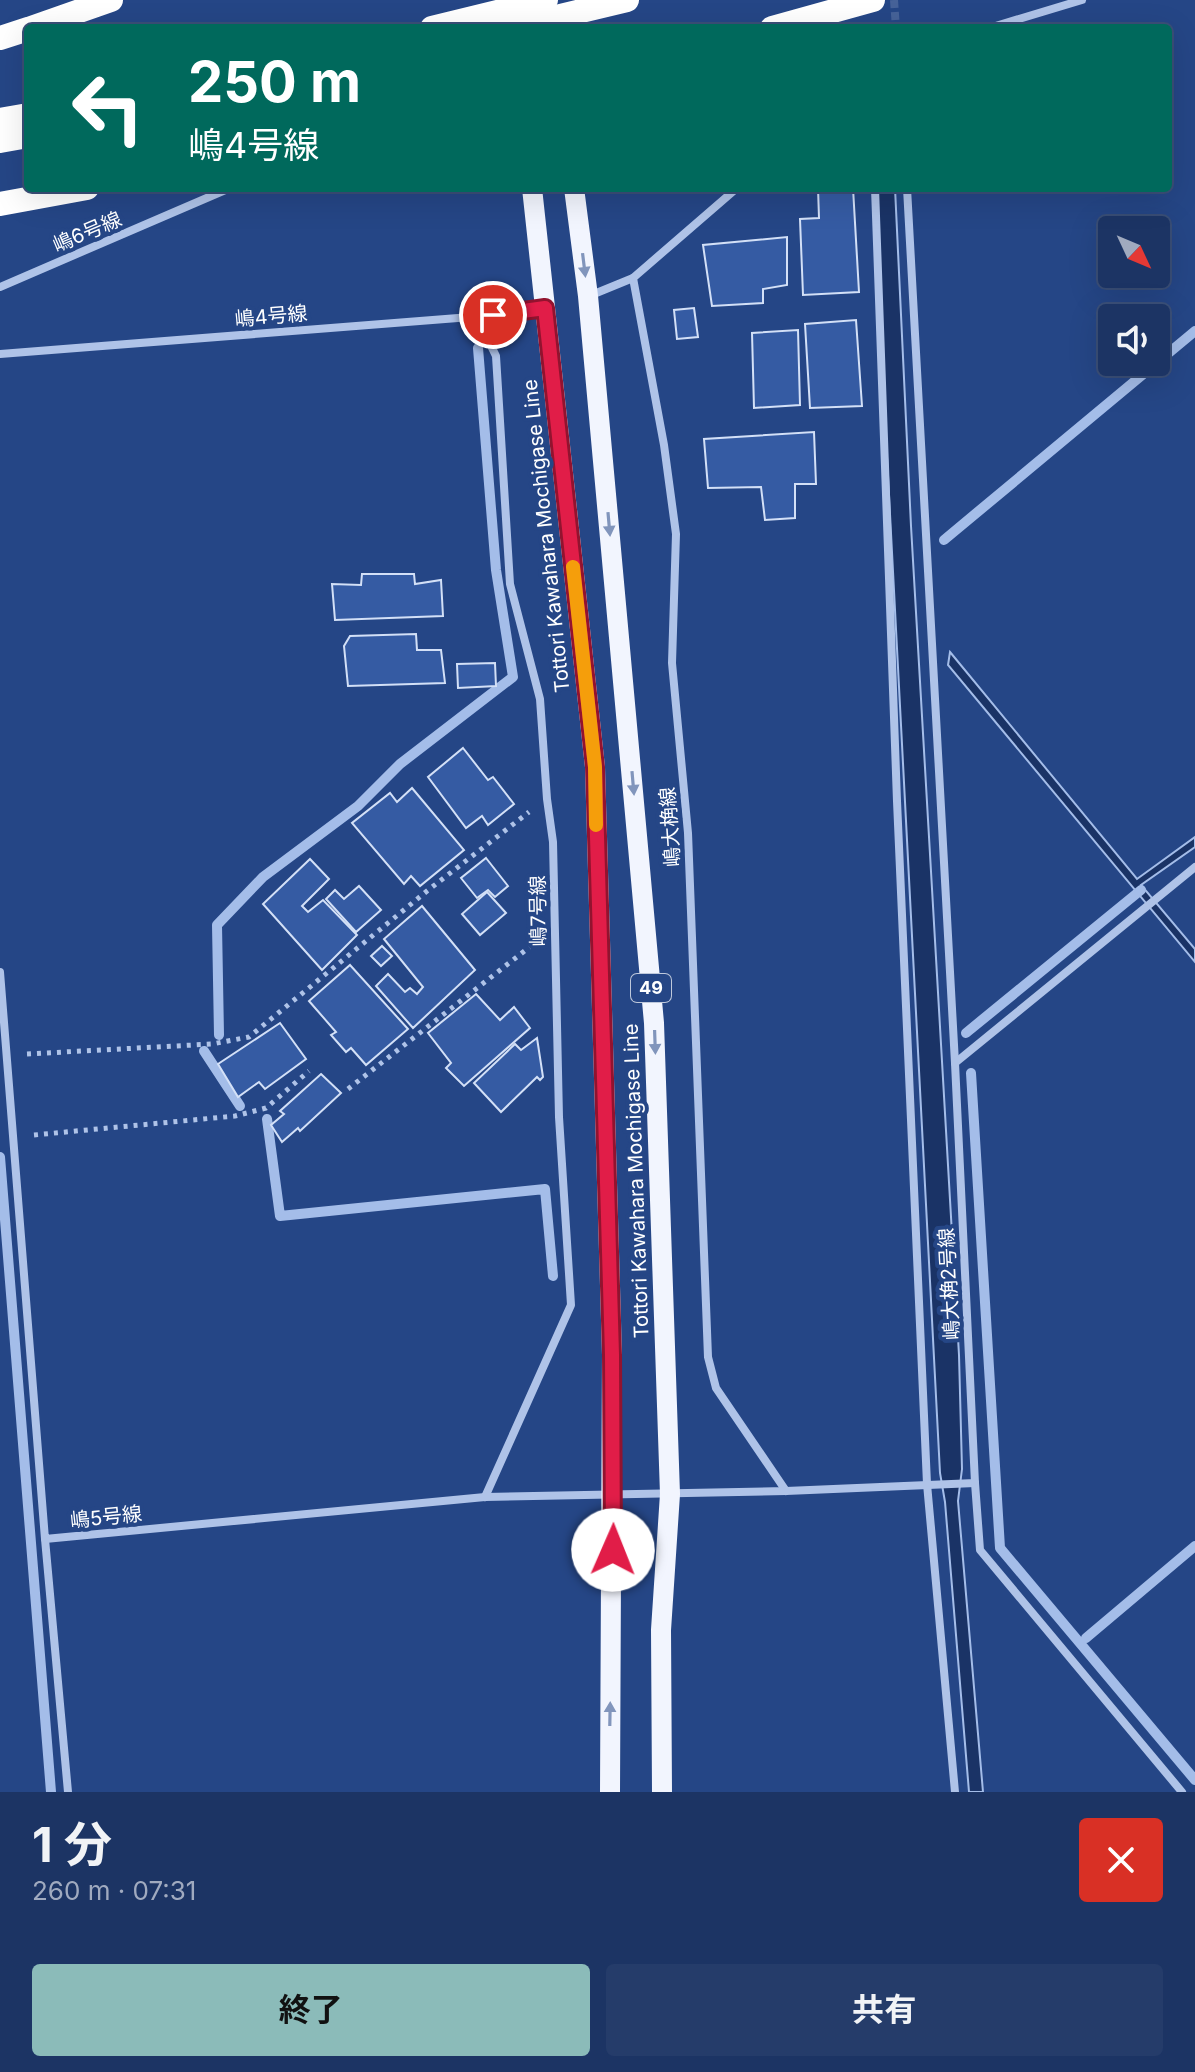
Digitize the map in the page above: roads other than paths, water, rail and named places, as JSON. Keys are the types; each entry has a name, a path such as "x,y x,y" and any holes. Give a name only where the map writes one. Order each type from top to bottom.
{"highway":[{"path":"41,24 111,0"},
{"path":"448,24 546,0"},
{"path":"528,24 627,0"},
{"path":"786,24 873,0"},
{"path":"0,38 24,30"},
{"path":"0,120 24,116"},
{"path":"0,141 24,137"},
{"path":"0,204 65,192"}],"main road":[{"path":"511,0 512,24"},
{"path":"553,0 556,24"},
{"name":"Tottori Kawahara Mochigase Line","path":"532,192 595,767 612,1355 614,1493 610,1792"},
{"name":"Tottori Kawahara Mochigase Line","path":"575,192 588,296 654,1023 670,1494 661,1630 662,1792"}],"street":[{"path":"1002,24 1082,0"},
{"name":"嶋6号線","path":"0,287 221,192"},
{"path":"588,296 633,278 732,192"},
{"path":"875,192 897,801 927,1484 955,1792"},
{"name":"嶋大桷2号線","path":"907,192 980,1550 1182,1792"},
{"name":"嶋大桷線","path":"633,278 664,445 676,534 672,663 688,833 708,1357 716,1388 786,1491"},
{"name":"嶋4号線","path":"0,354 509,314 545,308"},
{"name":"嶋7号線","path":"476,315 496,356 510,584 540,699 553,842 559,1117 571,1305 485,1497"},
{"path":"955,1063 1195,867"},
{"name":"嶋5号線","path":"0,972 45,1539 485,1497 670,1494"},
{"path":"670,1494 975,1483"},
{"path":"45,1539 68,1792"}],"water":[{"path":"873,192 895,192 911,526 959,1355 962,1469 958,1501 983,1792 969,1792 940,1473"},
{"path":"950,652 1137,879 1195,837 1195,847 1141,885 1195,949 1195,962 948,665"}],"waterway":[{"path":"944,540 1195,331"},
{"path":"219,1035 217,925 263,877 358,806 400,764 513,677 496,570 478,348"},
{"path":"966,1033 1141,890"},
{"path":"204,1051 240,1106"},
{"path":"971,1073 1000,1548 1195,1780"},
{"path":"267,1119 280,1216 545,1189 553,1276"},
{"path":"0,1157 51,1792"},
{"path":"1086,1638 1195,1546"}],"tunnel":[{"path":"894,0 896,24"}]}
